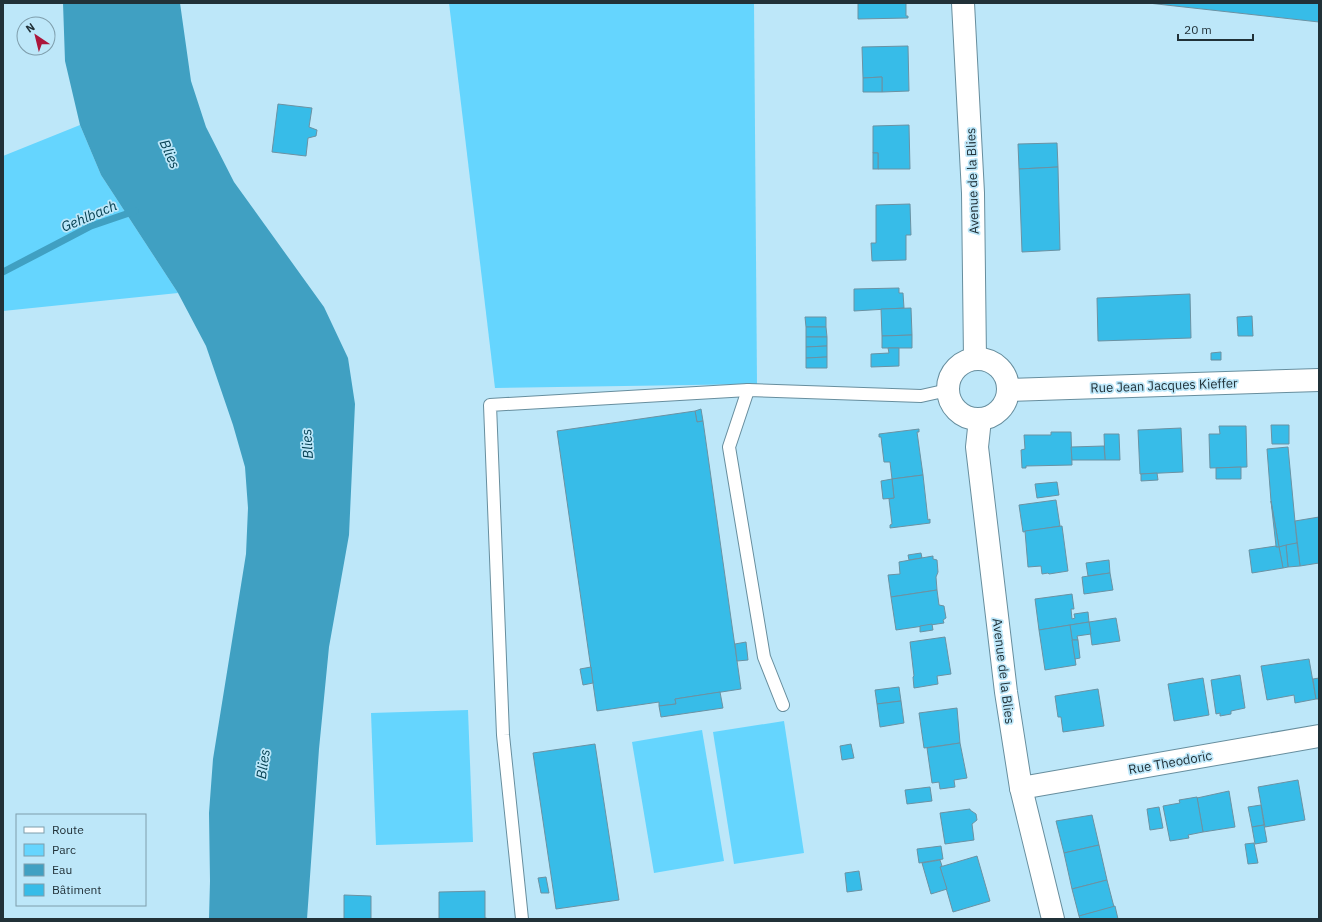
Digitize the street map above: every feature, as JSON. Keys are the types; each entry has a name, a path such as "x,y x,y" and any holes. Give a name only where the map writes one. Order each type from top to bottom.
{"main road":[{"name":"Avenue de la Blies","path":"963,3 973,194 976,359"},
{"path":"976,359 986,360 995,364 1002,371 1007,380 1008,390 1003,407 989,417 980,419 970,418 955,408 950,400 948,390 949,381 959,366 966,361 976,359"},
{"name":"Rue Jean Jacques Kieffer","path":"1008,390 1319,380"},
{"name":"Avenue de la Blies","path":"980,419 977,447 1006,692 1021,788 1053,919"},
{"name":"Rue Theodoric","path":"1021,788 1319,736"}],"lane":[{"path":"522,919 503,734 490,405 748,390 921,396 948,390"},
{"path":"748,390 729,447 764,657 783,705"}],"green space":[{"path":"449,3 754,3 757,384 495,388"},
{"path":"80,125 101,175 178,293 3,311 3,156"},
{"path":"468,710 473,842 376,845 371,713"},
{"path":"784,721 804,853 734,864 713,732"},
{"path":"702,730 724,861 654,873 632,742"}],"water":[{"name":"Blies","path":"63,3 180,3 191,81 206,127 234,182 324,307 348,358 355,404 349,535 329,647 319,749 307,919 209,919 209,813 213,759 246,554 248,508 245,467 233,425 206,346 178,293 101,175 80,125 65,61"}],"building":[{"path":"858,3 906,3 906,16 908,16 908,18 858,19"},
{"path":"1148,3 1319,3 1319,22"},
{"path":"908,46 909,91 882,92 882,77 863,78 862,47"},
{"path":"882,77 882,92 863,92 863,78"},
{"path":"278,104 312,108 309,127 317,130 316,136 308,138 306,156 272,152"},
{"path":"909,125 910,169 878,169 878,153 873,153 873,126"},
{"path":"1057,143 1058,167 1019,169 1018,144"},
{"path":"873,153 878,153 878,169 873,169"},
{"path":"1058,167 1060,250 1022,252 1019,169"},
{"path":"910,204 911,235 906,235 906,260 872,261 871,243 876,243 876,205"},
{"path":"899,288 899,293 903,293 904,308 854,311 854,289"},
{"path":"1190,294 1191,338 1098,341 1097,298"},
{"path":"911,308 912,335 882,336 881,309"},
{"path":"1252,316 1253,336 1238,336 1237,317"},
{"path":"805,317 826,317 826,327 806,327"},
{"path":"806,327 826,327 827,337 806,337"},
{"path":"912,335 912,348 882,348 882,336"},
{"path":"806,337 827,337 827,346 806,347"},
{"path":"827,346 827,357 806,358 806,347"},
{"path":"888,348 899,348 899,366 871,367 871,354 889,353"},
{"path":"1221,352 1221,360 1211,360 1211,353"},
{"path":"827,357 827,368 806,368 806,358"},
{"path":"701,409 703,421 697,422 695,411"},
{"path":"695,411 697,422 703,421 741,689 675,699 676,704 659,706 659,702 597,711 557,431"},
{"path":"1271,425 1289,425 1289,444 1272,444"},
{"path":"1219,426 1246,426 1247,467 1210,468 1209,434 1220,434"},
{"path":"1181,428 1183,472 1140,474 1138,430"},
{"path":"919,429 919,432 917,432 923,475 892,479 890,462 884,462 881,437 879,437 879,434"},
{"path":"1051,432 1071,432 1072,465 1026,466 1026,468 1022,468 1021,450 1025,449 1024,435 1051,435"},
{"path":"1104,434 1119,434 1120,460 1105,460"},
{"path":"1104,446 1105,460 1072,460 1071,447"},
{"path":"1288,447 1297,543 1279,547 1271,501 1267,449"},
{"path":"1241,467 1241,479 1216,479 1216,468"},
{"path":"1157,473 1158,480 1141,481 1141,474"},
{"path":"923,475 928,520 930,519 930,523 890,528 890,525 892,524 889,499 894,498 892,479"},
{"path":"892,479 894,498 883,499 881,481"},
{"path":"1057,482 1059,495 1037,498 1035,484"},
{"path":"1056,500 1060,526 1023,532 1019,505"},
{"path":"1271,501 1279,547 1276,547"},
{"path":"1319,517 1319,563 1300,566 1295,521"},
{"path":"1062,526 1068,571 1042,574 1041,566 1028,567 1025,531"},
{"path":"1297,543 1300,566 1288,567 1286,545"},
{"path":"1286,545 1288,567 1283,568 1279,547"},
{"path":"1276,546 1279,547 1283,568 1252,573 1249,550"},
{"path":"921,553 922,558 909,560 908,555"},
{"path":"933,556 933,559 937,560 937,590 891,597 888,575 900,574 899,562"},
{"path":"1109,560 1110,573 1088,576 1086,563"},
{"path":"1110,573 1113,590 1084,594 1082,577"},
{"path":"937,590 939,605 944,606 946,618 943,620 944,623 896,630 891,597"},
{"path":"1072,594 1074,609 1071,609 1072,619 1075,618 1074,614 1088,612 1089,622 1039,630 1035,599"},
{"path":"1116,618 1120,641 1092,645 1089,622"},
{"path":"1089,622 1091,634 1077,636 1078,640 1072,640 1070,625"},
{"path":"932,624 933,630 920,632 920,626"},
{"path":"1070,625 1076,665 1045,670 1039,630"},
{"path":"945,637 951,674 937,676 938,684 914,688 910,642"},
{"path":"1072,640 1078,640 1080,658 1075,659"},
{"path":"746,642 748,660 737,661 735,644"},
{"path":"1309,659 1316,699 1295,703 1294,695 1267,700 1261,666"},
{"path":"591,667 593,683 583,685 580,669"},
{"path":"1240,675 1245,708 1231,711 1231,714 1220,716 1220,713 1216,714 1211,680"},
{"path":"1203,678 1209,715 1174,721 1168,684"},
{"path":"1319,678 1319,699 1316,699 1313,679"},
{"path":"899,687 901,701 877,704 875,690"},
{"path":"1098,689 1104,726 1063,732 1061,717 1058,717 1055,696"},
{"path":"720,692 723,708 661,717 659,706 676,704 675,699"},
{"path":"901,701 904,723 880,727 877,704"},
{"path":"957,708 960,743 924,748 919,713"},
{"path":"960,743 967,778 954,780 955,787 940,789 939,782 932,783 927,748"},
{"path":"595,744 619,900 556,909 533,753"},
{"path":"851,744 854,758 842,760 840,746"},
{"path":"1298,780 1305,820 1265,827 1258,787"},
{"path":"930,787 932,801 907,804 905,790"},
{"path":"1229,791 1235,827 1203,832 1197,798"},
{"path":"1197,797 1203,832 1188,835 1189,838 1170,841 1163,806 1180,803 1179,800"},
{"path":"1261,805 1264,825 1252,827 1248,807"},
{"path":"1159,807 1163,828 1150,830 1147,809"},
{"path":"970,809 976,814 977,820 972,824 974,840 945,844 940,813"},
{"path":"1092,815 1099,845 1064,853 1056,821"},
{"path":"1264,825 1267,842 1255,844 1252,827"},
{"path":"1254,843 1258,863 1248,864 1245,844"},
{"path":"1099,845 1107,880 1072,889 1064,853"},
{"path":"941,846 943,859 919,863 917,849"},
{"path":"977,856 990,901 953,912 940,867"},
{"path":"940,860 942,866 940,867 947,889 931,894 922,863"},
{"path":"859,871 862,890 847,892 845,873"},
{"path":"546,877 549,893 541,893 538,878"},
{"path":"1107,880 1114,907 1079,916 1072,889"},
{"path":"485,891 485,918 490,919 439,919 439,892"},
{"path":"344,895 371,896 371,919 344,919"},
{"path":"1115,906 1118,919 1080,919 1079,916"}],"waterway":[{"name":"Gehlbach","path":"3,272 91,226 135,211"}]}
